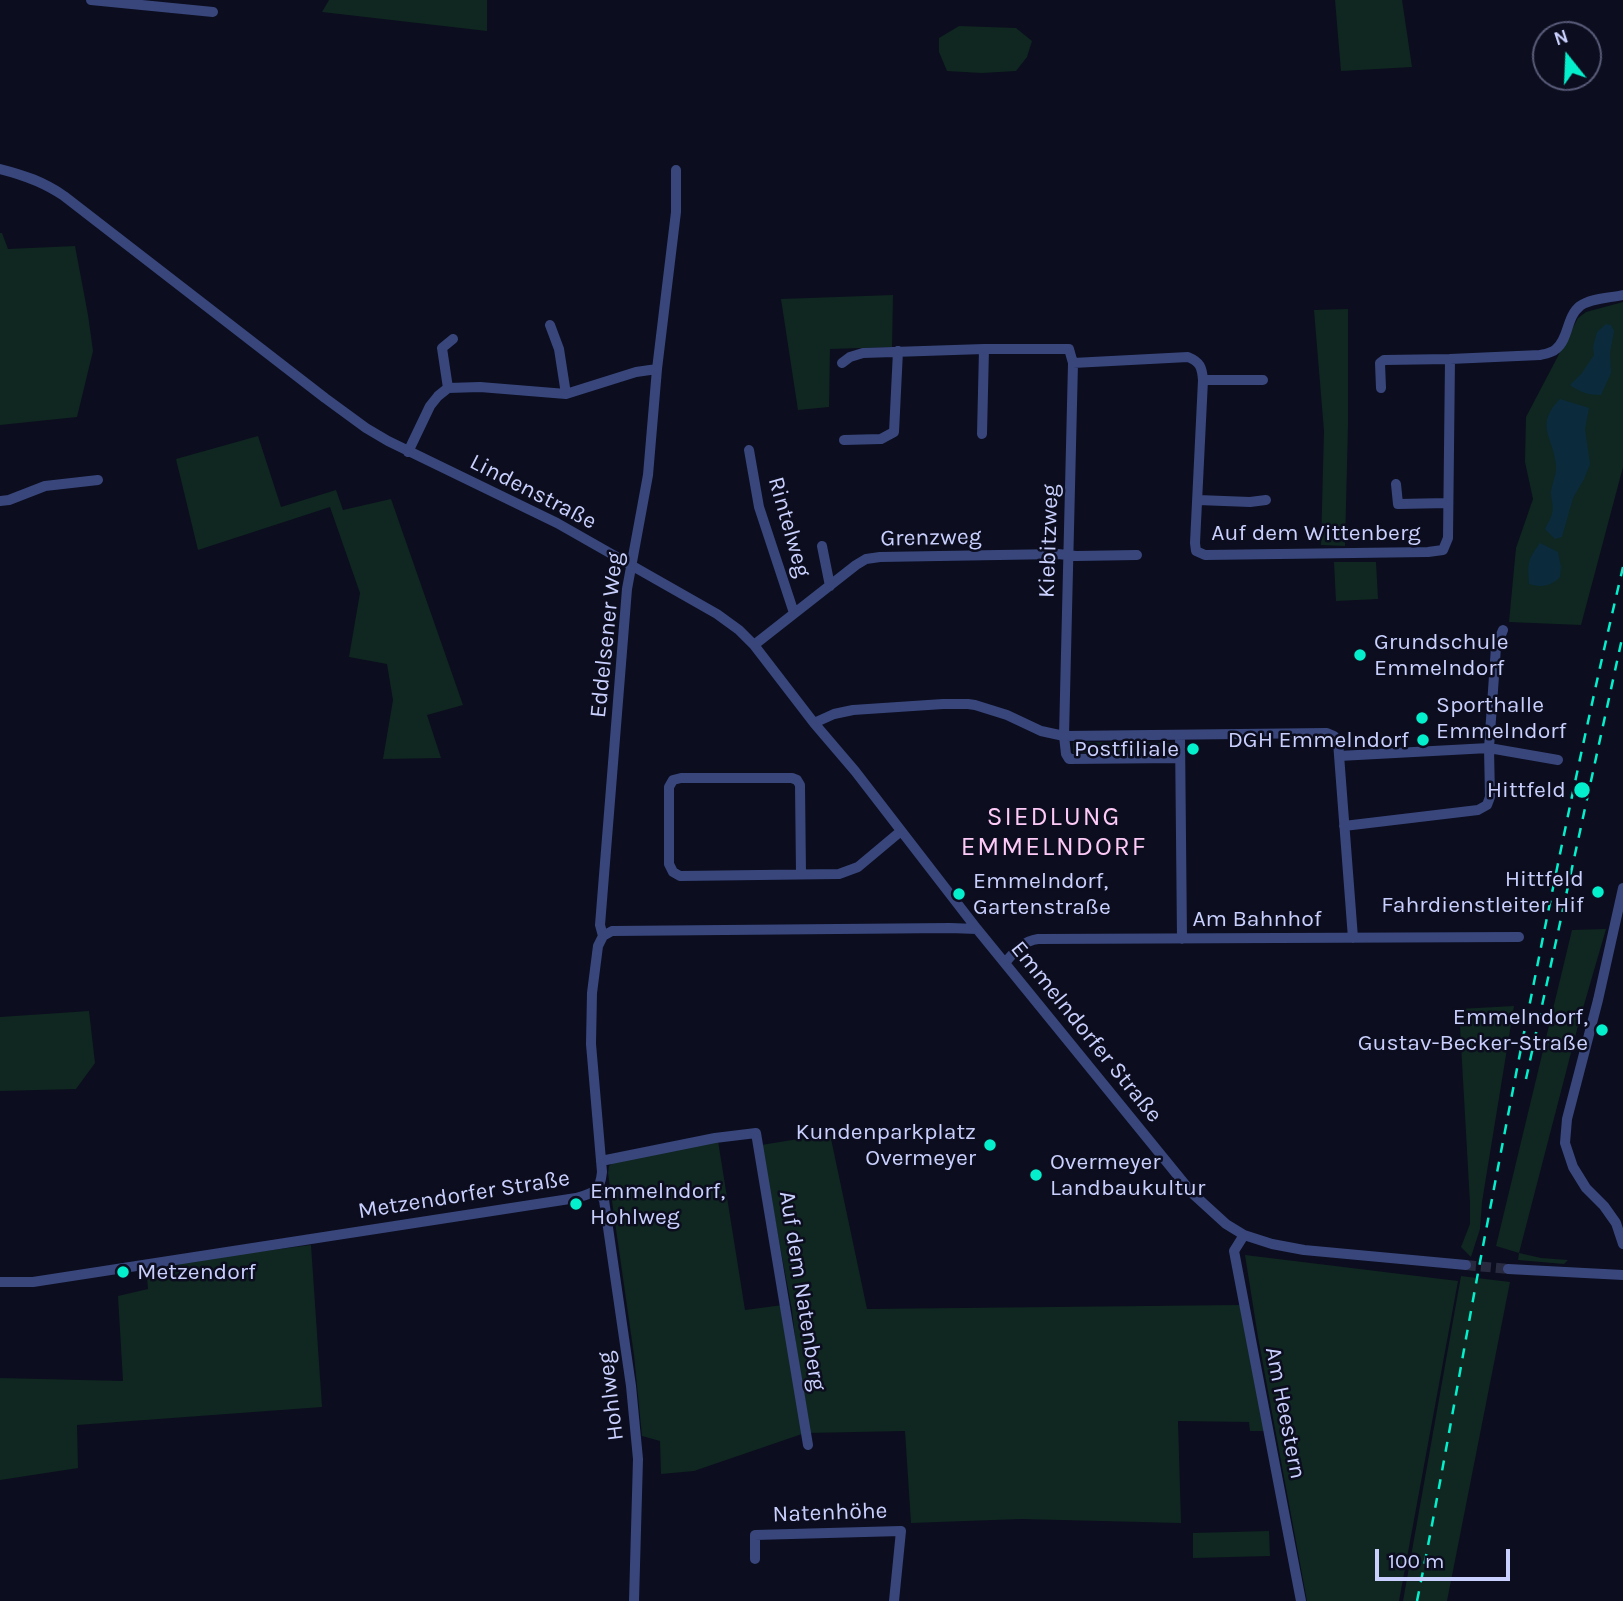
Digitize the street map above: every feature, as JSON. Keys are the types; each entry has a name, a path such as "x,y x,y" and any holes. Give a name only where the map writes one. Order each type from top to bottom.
{"street":[{"path":"92,0 213,12"},
{"name":"Lindenstraße","path":"0,169 49,185 366,428 408,452 557,523 723,618 739,630 855,771 977,929"},
{"name":"Eddelsener Weg","path":"603,936 600,925 627,589 648,475 657,369 676,212 676,170"},
{"path":"1381,388 1380,363 1384,360 1540,355 1554,351 1561,344 1573,315 1580,306 1623,295"},
{"path":"550,325 559,349 566,394"},
{"path":"448,388 442,348 453,339"},
{"path":"842,363 863,353 984,349 982,433"},
{"name":"Kiebitzweg","path":"984,349 1069,349 1073,363 1064,736"},
{"path":"844,440 881,439 894,432 898,351"},
{"path":"1073,363 1188,358 1198,361 1203,380 1264,380"},
{"name":"Auf dem Wittenberg","path":"1203,380 1196,551 1205,555 1428,552 1443,550 1448,538 1450,359"},
{"path":"408,452 430,406 448,388 480,387 566,394 636,372 657,369"},
{"name":"Rintelweg","path":"750,450 759,507 794,613"},
{"path":"0,501 46,486 98,480"},
{"path":"1396,484 1398,504 1448,503"},
{"path":"1198,500 1250,502 1266,499"},
{"path":"822,546 830,586"},
{"name":"Grenzweg","path":"754,645 866,559 1138,555"},
{"path":"1344,826 1478,810 1487,805 1490,797 1489,747 1496,647 1503,630"},
{"path":"814,723 834,714 853,710 943,704 975,705 1007,715 1041,731 1064,736 1326,733 1334,736 1338,742 1353,938"},
{"path":"1180,735 1182,939"},
{"path":"1064,736 1069,759 1180,758"},
{"path":"1339,756 1489,747 1558,760"},
{"path":"801,874 800,785 797,780 673,780 669,787 668,864 673,872 680,876 839,874 849,872 901,831"},
{"path":"1623,888 1567,1119 1565,1143 1573,1167 1586,1188 1616,1223 1623,1244"},
{"path":"603,936 621,930 977,929"},
{"name":"Emmelndorfer Straße","path":"977,929 1192,1194 1226,1224 1244,1235 1304,1250 1466,1265"},
{"name":"Metzendorfer Straße","path":"0,1282 33,1282 589,1195 597,1190 601,1182 590,1025 598,946 603,936"},
{"name":"Am Bahnhof","path":"1005,962 1020,946 1031,940 1518,937"},
{"name":"Auf dem Natenberg","path":"601,1161 715,1138 756,1133 808,1445"},
{"name":"Hohlweg","path":"597,1190 604,1200 631,1386 638,1459 634,1601"},
{"name":"Am Heestern","path":"1244,1235 1234,1251 1301,1601"},
{"path":"1507,1269 1623,1275"},
{"name":"Natenhöhe","path":"755,1559 755,1535 901,1531 894,1601"}],"green space":[{"path":"329,0 487,0 487,31 322,12"},
{"path":"1335,0 1402,0 1412,67 1341,71"},
{"path":"959,26 1016,28 1032,41 1027,57 1016,71 947,71 939,52 939,38"},
{"path":"0,233 8,249 75,246 93,351 77,417 0,425"},
{"path":"893,295 892,347 830,349 829,407 798,410 781,299"},
{"path":"1623,302 1623,467 1581,625 1509,622 1516,548 1533,499 1525,462 1526,417 1578,318 1586,312"},
{"path":"1348,309 1345,546 1321,545 1324,431 1314,310"},
{"path":"258,436 281,507 336,490 343,510 391,499 463,705 427,715 441,758 383,759 393,700 387,664 349,657 360,593 330,507 198,550 176,459"},
{"path":"1334,562 1376,562 1378,599 1336,601"},
{"path":"1073,742 1175,743 1175,753 1073,753"},
{"path":"1606,929 1579,1022 1519,1253 1496,1246 1572,930"},
{"path":"1514,1006 1480,1229 1471,1257 1461,1247 1470,1224 1470,1203 1459,1009"},
{"path":"89,1011 95,1063 76,1089 0,1091 0,1017"},
{"path":"830,1134 867,1309 1240,1305 1264,1431 1250,1431 1249,1422 1178,1421 1181,1523 1021,1519 911,1523 905,1431 806,1433 792,1310 761,1145"},
{"path":"718,1141 745,1310 783,1305 802,1434 694,1471 661,1474 660,1441 642,1436 609,1166 616,1160"},
{"path":"311,1245 322,1407 77,1425 78,1468 0,1480 0,1378 123,1381 118,1296 148,1289 146,1266"},
{"path":"1519,1253 1568,1260 1564,1264 1518,1260"},
{"path":"1245,1255 1458,1281 1399,1601 1307,1601"},
{"path":"1461,1276 1510,1282 1447,1601 1403,1601"},
{"path":"1269,1531 1270,1556 1193,1558 1193,1533"}],"water":[{"path":"1606,324 1611,325 1614,331 1610,353 1611,373 1601,395 1584,393 1570,385 1594,355 1597,332"},
{"path":"1560,399 1589,408 1585,429 1590,464 1573,498 1562,537 1555,539 1545,529 1553,511 1551,492 1556,468 1547,424 1552,408"},
{"path":"1540,543 1558,552 1561,567 1560,577 1550,584 1538,586 1529,584 1528,571 1529,562"}],"tunnel":[{"path":"1466,1265 1508,1269"}],"railway":[{"path":"1417,1601 1530,1001 1623,567"},
{"path":"1526,1079 1623,634"}],"place":[{"name":"Grundschule Emmelndorf","path":"1360,655"},
{"name":"Sporthalle Emmelndorf","path":"1422,718"},
{"name":"DGH Emmelndorf","path":"1423,740"},
{"name":"Postfiliale","path":"1193,749"},
{"name":"Hittfeld","path":"1582,790"},
{"name":"Hittfeld Fahrdienstleiter Hif","path":"1598,892"},
{"name":"Emmelndorf, Gartenstraße","path":"959,894"},
{"name":"Emmelndorf, Gustav-Becker-Straße","path":"1602,1030"},
{"name":"Kundenparkplatz Overmeyer","path":"990,1145"},
{"name":"Overmeyer Landbaukultur","path":"1036,1175"},
{"name":"Emmelndorf, Hohlweg","path":"576,1204"},
{"name":"Metzendorf","path":"123,1272"}],"district":[{"name":"SIEDLUNG EMMELNDORF","path":"1054,833"}]}
